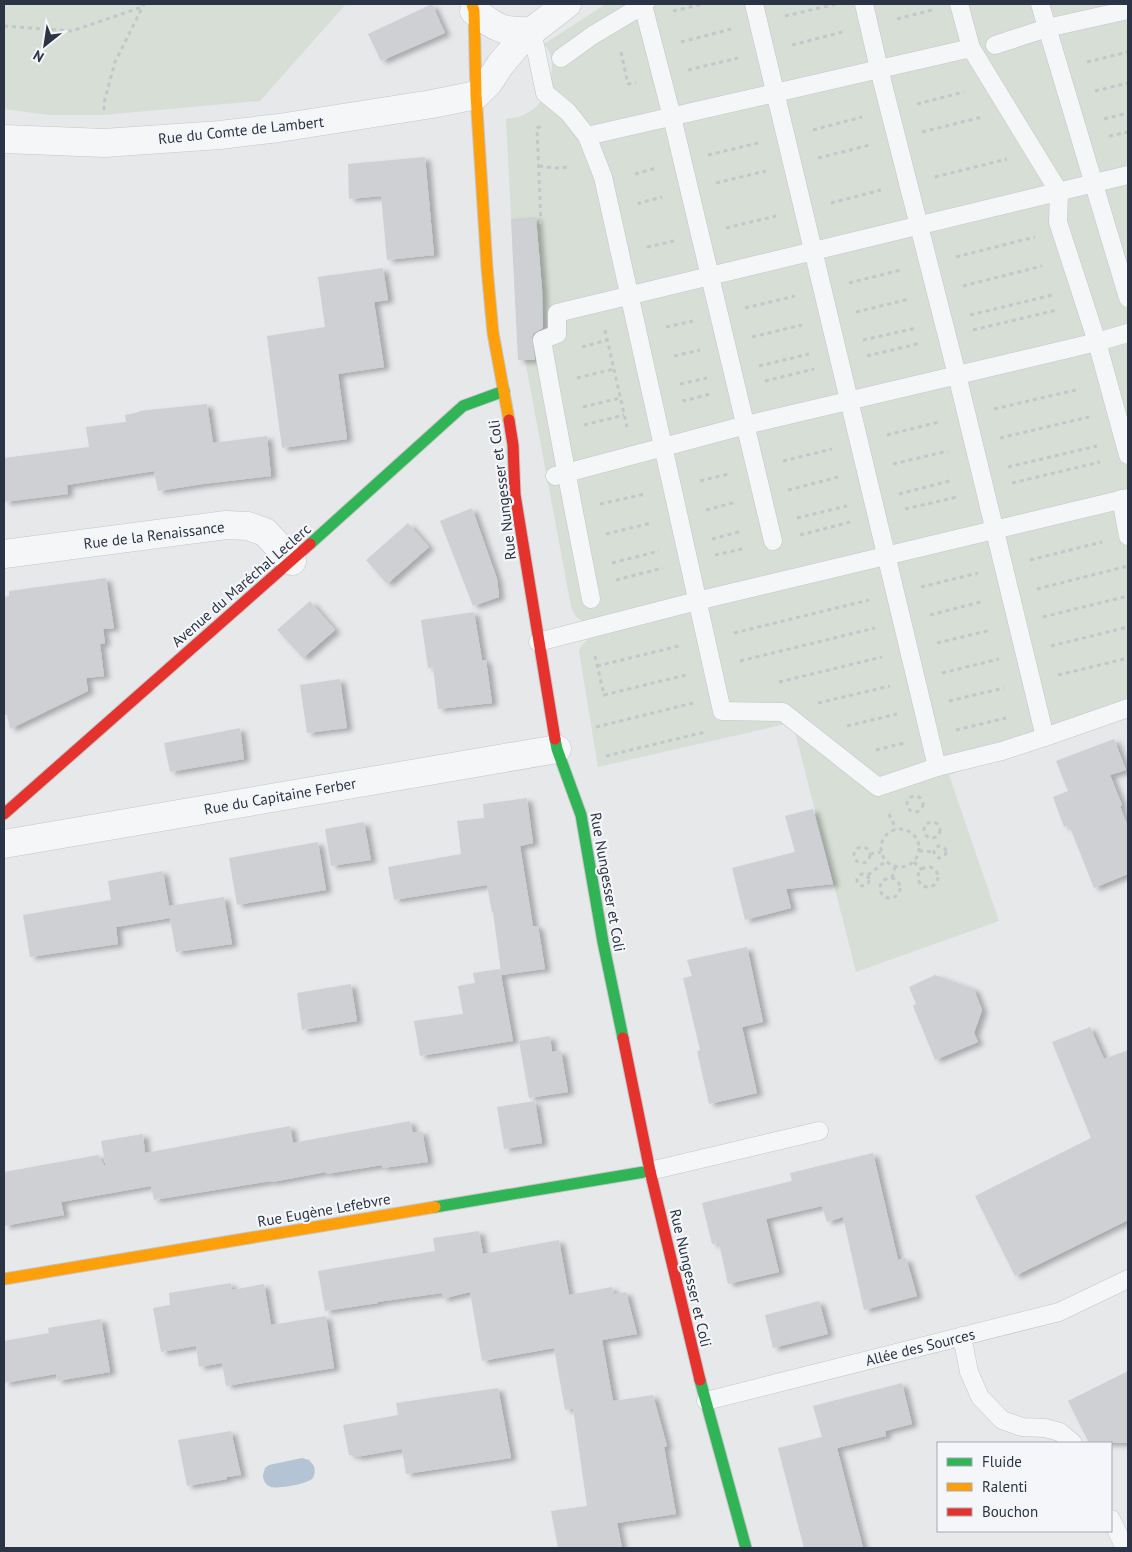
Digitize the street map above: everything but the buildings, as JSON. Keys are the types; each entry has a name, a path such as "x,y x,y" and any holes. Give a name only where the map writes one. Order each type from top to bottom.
{"street":[{"path":"476,95 489,82 500,65 532,31 567,4"},
{"path":"473,8 491,24 503,30 516,32 532,31"},
{"name":"Rue Nungesser et Coli","path":"473,8 476,95 487,278 493,333 513,445 515,495 556,748 581,815 603,942 650,1171 695,1363 746,1548"},
{"name":"Rue du Comte de Lambert","path":"4,139 104,143 220,135 279,128 432,104 476,95"},
{"name":"Avenue du Maréchal Leclerc","path":"4,814 292,561 463,406 504,391"},
{"name":"Rue de la Renaissance","path":"4,554 226,525 248,526 265,532 292,561"},
{"name":"Rue du Capitaine Ferber","path":"4,844 556,748"},
{"name":"Rue Eugène Lefebvre","path":"4,1279 650,1171"}],"lane":[{"path":"561,58 593,35 644,4 773,541"},
{"path":"754,4 937,768"},
{"path":"864,4 1045,737"},
{"path":"958,4 971,48 1058,192 1058,222 1097,342 1128,455"},
{"path":"1040,4 1128,298"},
{"path":"995,45 1048,28 1128,10"},
{"path":"532,31 545,93 568,112 587,136 603,177 720,704 783,712 878,787 937,768 1002,751 1128,708"},
{"path":"587,136 971,48"},
{"path":"591,599 573,510 561,474 558,422 542,340 557,334 557,313 1128,175"},
{"path":"561,474 746,425 1097,342 1128,332"},
{"path":"538,642 697,601 1125,499 1128,536"},
{"path":"650,1171 819,1130"},
{"name":"Allée des Sources","path":"706,1401 1059,1312 1128,1279"},
{"path":"962,1336 969,1372 980,1397 1002,1420 1022,1428 1045,1428 1060,1432 1072,1442"},
{"path":"1112,1522 1125,1548"}],"path":[{"path":"4,26 72,31 144,5"},
{"path":"104,143 104,103 115,62 144,5"},
{"path":"1060,68 1128,52"},
{"path":"1068,97 1128,83"},
{"path":"541,224 537,128 568,112"},
{"path":"666,327 1062,231"},
{"path":"674,356 1070,259"},
{"path":"680,384 1080,288"},
{"path":"604,328 627,427"},
{"path":"550,385 614,369"},
{"path":"558,422 620,398"},
{"path":"558,422 624,415"},
{"path":"597,666 1109,541"},
{"path":"592,629 592,643 604,695 1128,566"},
{"path":"776,683 1128,596"},
{"path":"783,712 1128,628"},
{"path":"812,735 1128,658"},
{"path":"596,727 720,704 718,728 606,756"},
{"path":"930,821 934,821 940,826 941,830 938,837 930,838 924,833 925,826 930,821"},
{"path":"896,829 908,830 916,837 919,851 914,862 908,866 895,867 886,861 881,852 881,845 884,837 889,832 896,829"},
{"path":"916,837 924,833"},
{"path":"862,847 869,850 870,854 866,863 858,863 854,857 856,850 862,847"},
{"path":"919,851 935,852"},
{"path":"870,854 881,852"},
{"path":"868,875 868,884 861,886 857,882 858,876 862,874 868,875 886,861"},
{"path":"914,862 922,870"},
{"path":"892,878 895,867"},
{"path":"929,867 936,871 938,879 933,886 929,887 922,884 918,877 919,872 922,870 929,867"},
{"path":"892,878 900,884 900,888 896,896 887,898 880,892 880,883 883,879 892,878"}],"shaded area":[{"path":"4,4 346,4 260,101 103,115 49,115 4,109"},
{"path":"606,4 1128,4 1128,712 949,775 999,921 856,972 795,732 790,723 598,767 579,651 587,640 581,620 574,614 571,606 516,312 506,119 529,112 538,105 546,92 551,77 552,61 550,53 544,44"}],"water":[{"path":"302,1458 309,1460 314,1466 314,1475 310,1480 293,1486 280,1487 271,1487 265,1482 263,1475 265,1468 269,1465"}],"traffic: fast":[{"path":"310,544 463,406 504,391"},
{"path":"555,739 581,815 603,942 623,1038"},
{"path":"435,1207 650,1171"},
{"path":"700,1380 746,1548"}],"traffic: slow":[{"path":"472,4 474,11 476,95 487,268 493,333 509,420"},
{"path":"4,1279 435,1207"}],"traffic: jam":[{"path":"509,420 513,445 515,495 555,739"},
{"path":"4,814 310,544"},
{"path":"623,1038 650,1171 700,1380"}]}
